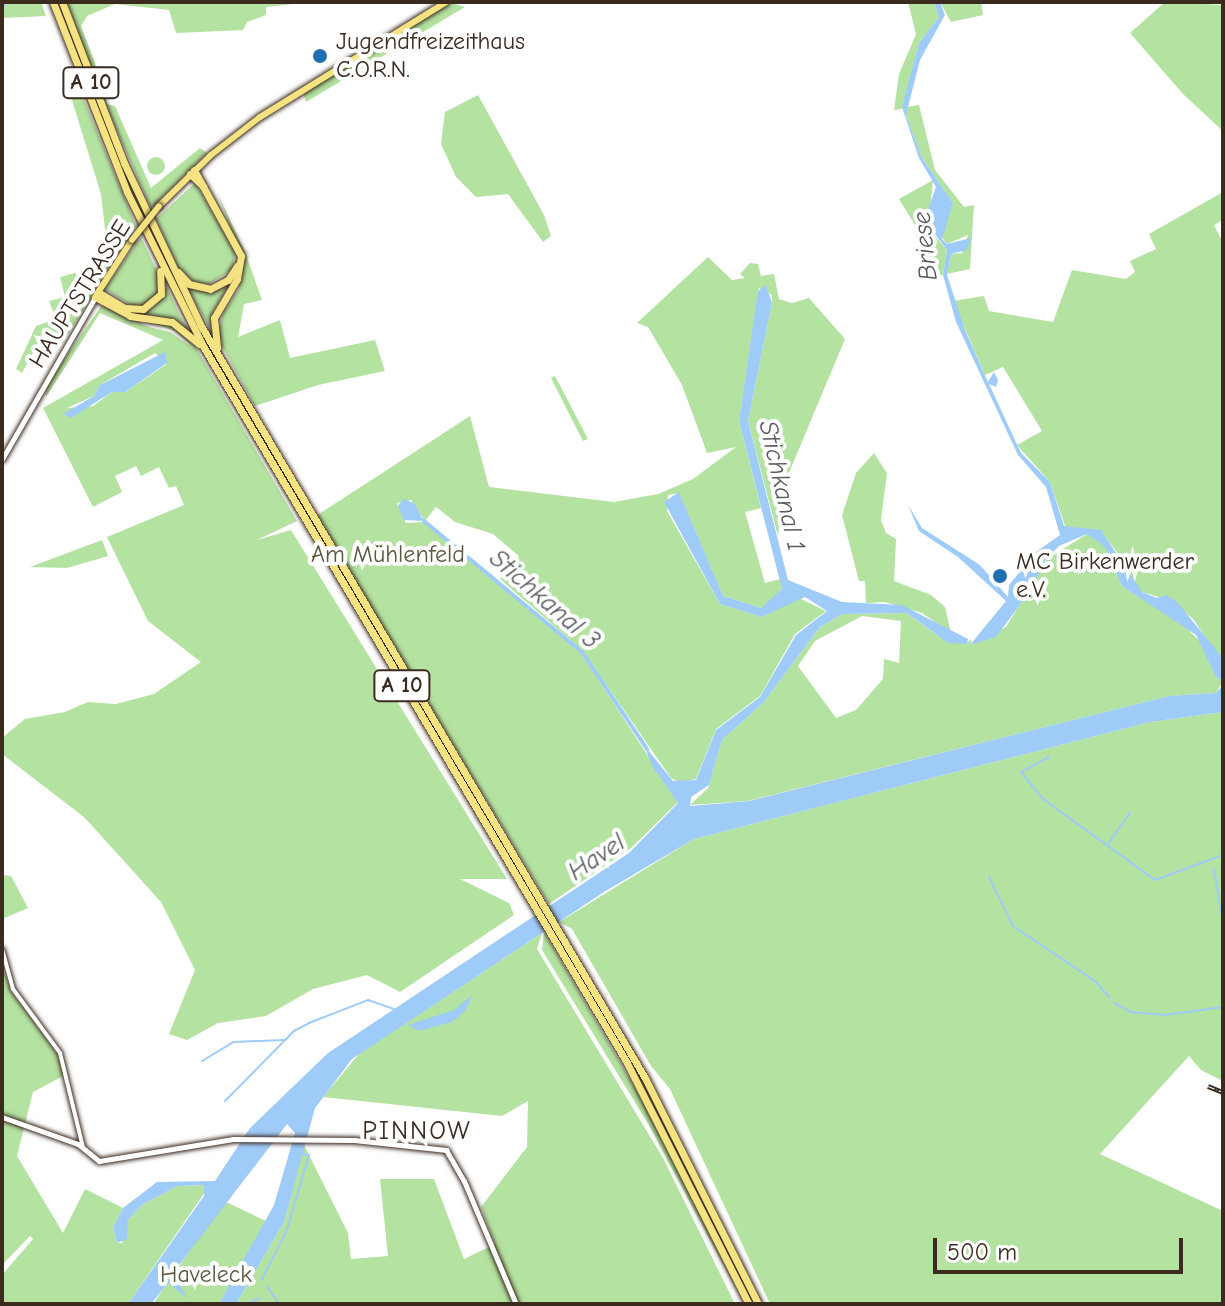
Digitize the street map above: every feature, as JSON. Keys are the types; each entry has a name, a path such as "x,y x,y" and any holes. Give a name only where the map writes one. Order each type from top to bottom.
{"highway":[{"name":"A 10","path":"53,2 154,250 220,369 666,1117 758,1304"},
{"name":"A 10","path":"62,2 163,251 220,369"},
{"path":"163,251 183,278 198,288 221,285 237,266 237,247 217,208 192,172"},
{"path":"192,172 214,197 241,256 237,279 213,323 220,369"},
{"path":"97,295 130,309 152,305 163,285 154,250"},
{"path":"97,295 130,316 177,324 220,369"},
{"name":"A 10","path":"555,934 656,1114 749,1304"}],"main road":[{"name":"HAUPTSTRASSE","path":"2,459 132,240 192,172 275,107 446,2"},
{"path":"3,1117 83,1147 99,1161 233,1139 308,1139 449,1151 516,1304"}],"street":[{"path":"2,949 13,989 60,1053 83,1147"}],"green space":[{"path":"2,2 41,2 46,16 2,18"},
{"path":"67,2 301,3 266,7 266,15 247,22 243,30 176,33 169,10 115,4 87,16 81,26 97,68 106,77 95,80"},
{"path":"448,2 465,7 306,102 303,91"},
{"path":"908,2 934,2 939,17 919,43 902,109 894,110 899,74 916,34"},
{"path":"940,2 981,2 983,15 951,22"},
{"path":"1165,2 1223,5 1223,131 1183,94 1130,33"},
{"path":"96,82 102,82 107,104 115,106 151,188 200,148 207,153 151,208"},
{"path":"77,83 136,226 63,342 44,332 22,373 16,369 36,326 56,319 49,301 65,297 60,277 75,273 91,287 108,255 101,194 67,84"},
{"path":"478,95 544,215 551,236 543,242 508,194 476,197 456,177 441,144 445,112"},
{"path":"919,105 935,170 964,207 974,205 970,269 947,274 951,254 962,253 968,235 947,244 941,236 953,203 922,158 906,115 906,107"},
{"path":"156,157 165,166 156,175 147,166"},
{"path":"933,180 928,228 947,250 943,275 930,277 922,275 915,225 899,199"},
{"path":"195,183 235,252 233,269 209,284 194,282 179,269 156,219"},
{"path":"217,192 245,252 262,300 244,304 238,337 280,320 290,358 375,340 385,371 318,385 255,406 218,339 222,315 239,289 243,261"},
{"path":"1223,192 1223,220 1214,225 1223,243 1223,663 1193,619 1172,601 1142,592 1130,580 1122,559 1101,531 1066,529 1050,482 1017,445 1042,431 1003,367 985,375 953,301 984,296 989,311 1053,322 1072,270 1126,279 1135,272 1130,261 1156,249 1149,234"},
{"path":"141,237 158,273 159,291 147,305 133,307 105,289"},
{"name":"Am Mühlenfeld","path":"708,257 732,280 745,278 740,274 750,263 758,264 761,276 774,274 779,299 792,303 809,298 845,339 783,487 778,536 748,421 772,303 772,295 759,288 739,421 761,508 745,512 765,583 780,579 782,589 769,603 761,608 723,596 679,493 668,495 667,511 720,604 762,617 799,598 826,611 795,634 760,696 716,729 696,779 681,783 671,778 583,651 500,579 519,556 493,534 455,522 436,507 425,521 411,500 397,503 406,523 423,522 447,538 581,653 678,802 631,848 549,904 316,516 470,416 489,487 614,502 658,494 693,479 736,447 707,453 682,385 648,327 637,323"},
{"path":"237,272 214,310 210,329 186,285 215,290"},
{"path":"167,287 189,330 167,318 128,311 153,307"},
{"path":"102,305 149,327 170,332 195,349 175,331 146,321 169,324 195,346 297,521 257,540 291,530 507,879 460,879 509,903 514,915 400,992 367,975 313,989 266,1016 218,1023 187,1040 169,1034 195,970 161,902 84,817 2,754 2,738 25,719 65,712 88,702 116,704 154,694 201,662 148,621 107,537 184,505 176,486 169,488 159,467 141,476 136,466 115,476 122,492 93,507 43,408 163,340 100,313 46,397 45,387","holes":["155,353 167,364 125,392 112,392 93,406 67,408 94,396 100,385"]},
{"path":"555,376 588,439 583,441 551,378"},
{"path":"874,453 887,473 881,520 886,533 896,539 894,581 931,595 945,607 951,633 922,613 885,602 866,603 865,581 859,581 842,515 856,473"},
{"path":"1087,534 1105,546 1122,586 1180,622 1205,646 1216,677 1223,681 1216,693 1169,696 748,801 690,805 708,788 722,740 764,702 820,627 843,614 907,613 938,636 966,644 971,639 971,645 1006,627 1047,559","holes":["862,616 901,621 899,663 884,659 883,679 856,710 836,718 798,666 815,641"]},
{"path":"102,540 108,556 67,568 30,567"},
{"path":"1223,712 1223,1081 1201,1070 1189,1056 1100,1154 1223,1211 1223,1304 770,1304 670,1089 651,1066 572,929 559,922 694,839 1150,722"},
{"path":"2,875 11,876 28,908 2,919"},
{"path":"544,932 653,1119 744,1304 647,1122 542,950"},
{"path":"542,933 537,949 663,1158 735,1304 236,1304 284,1222 304,1145 348,1233 351,1259 388,1256 380,1179 434,1179 464,1259 495,1244 481,1207 527,1147 528,1101 502,1116 323,1097 359,1054"},
{"path":"2,965 11,991 58,1055 65,1075 33,1092 17,1156 63,1233 85,1189 123,1208 113,1227 117,1243 122,1243 128,1220 142,1205 177,1186 204,1185 205,1192 128,1304 2,1304 2,1275 33,1239 30,1236 2,1265"},
{"name":"Haveleck","path":"224,1201 268,1222 219,1304 153,1304"}],"water":[{"path":"934,2 940,2 945,15 920,60 906,115 922,158 953,203 942,239 947,244 971,238 967,250 951,254 947,275 965,330 988,382 994,372 998,380 996,387 989,384 1021,453 1050,482 1064,526 1101,530 1142,592 1157,598 1166,595 1177,602 1222,657 1223,681 1216,677 1196,635 1122,586 1105,547 1087,534 1059,546 1046,559 1030,591 996,637 970,645 1006,601 958,557 919,531 908,505 922,528 980,565 1008,597 1009,585 1036,552 1060,535 1046,487 1018,455 956,322 943,275 947,250 924,220 936,187 919,158 902,107 919,43 939,17"},
{"path":"766,285 772,303 748,421 788,580 842,602 902,605 968,639 967,644 948,643 907,613 843,614 820,627 764,702 722,740 709,785 691,797 690,806 749,801 1169,696 1216,693 1223,685 1223,712 1150,722 694,839 604,892 352,1059 315,1108 284,1222 236,1304 219,1304 274,1205 295,1133 287,1124 173,1273 187,1298 168,1283 151,1304 128,1304 204,1196 204,1185 177,1186 142,1205 128,1220 127,1239 117,1243 113,1227 123,1208 157,1182 215,1181 250,1128 328,1053 629,853 678,803 652,766 644,745 673,781 696,780 716,730 760,697 796,635 827,611 805,597 762,617 720,604 664,502 679,492 723,596 761,608 782,589 739,421 758,291"},
{"path":"165,352 167,363 125,392 112,392 71,418 63,414 94,396 100,385"},
{"path":"403,499 414,503 424,521 404,520 398,506"},
{"path":"472,995 466,1010 452,1022 419,1031 408,1025 454,1010"}],"waterway":[{"name":"Briese","path":"2,9 7,2"},
{"name":"Stichkanal 3","path":"424,521 582,652 647,749"},
{"path":"1049,757 1021,772 1043,799 1155,880 1223,855"},
{"path":"1108,844 1130,812"},
{"path":"1214,869 1223,923"},
{"path":"989,877 1013,926 1096,982 1110,998"},
{"path":"225,1101 294,1031 368,1000 394,1009"},
{"path":"1114,1003 1131,1012 1164,1015 1223,1007"},
{"path":"202,1061 234,1042 284,1040"},
{"path":"262,1279 287,1230 309,1155 301,1154"},
{"path":"267,1286 279,1304"},
{"path":"246,1304 260,1298"}],"railway":[{"path":"1208,1086 1223,1092"}],"place":[{"name":"Jugendfreizeithaus C.O.R.N.","path":"320,56"},
{"name":"MC Birkenwerder e.V.","path":"1000,576"}],"district":[{"name":"PINNOW","path":"417,1132"}],"water label":[{"name":"Stichkanal 1","path":"781,486"},
{"name":"Havel","path":"597,858"}]}
